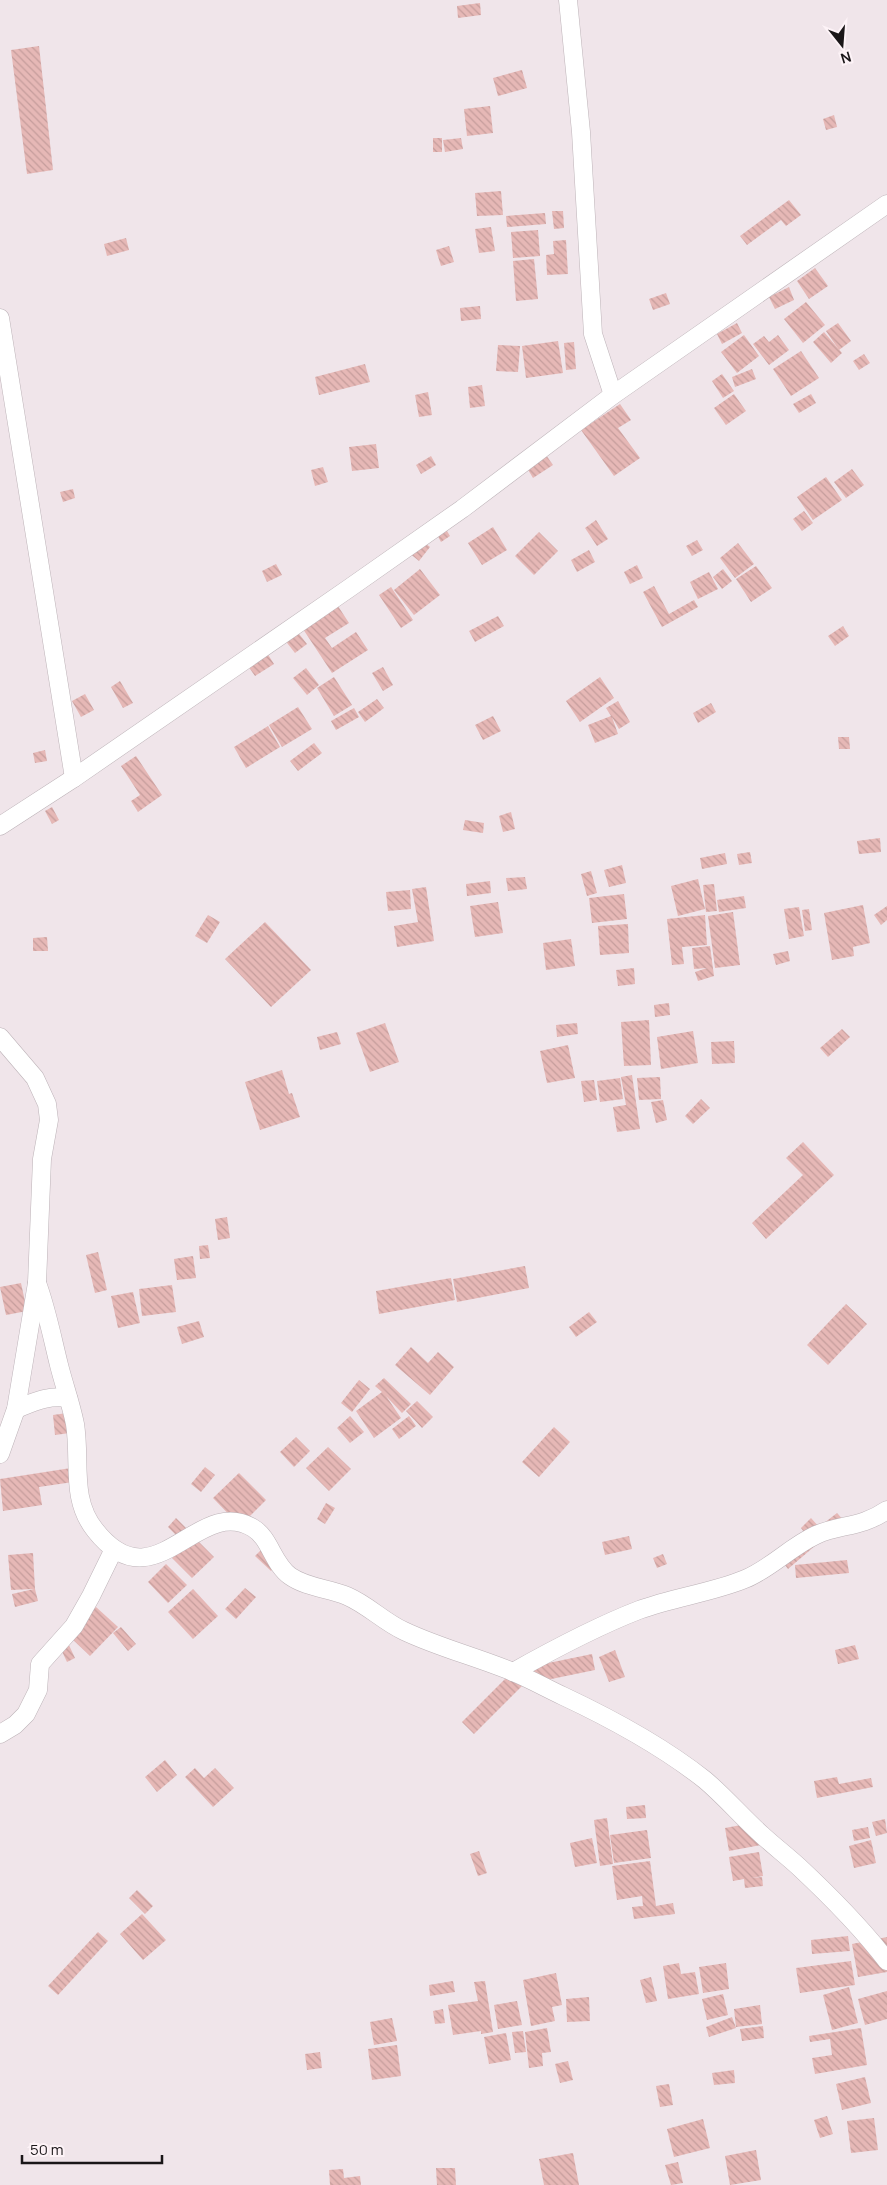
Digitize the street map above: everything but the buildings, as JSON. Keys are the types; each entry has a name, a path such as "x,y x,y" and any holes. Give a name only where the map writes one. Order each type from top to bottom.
{"street":[{"path":"568,0 581,132 593,334 613,395"},
{"path":"0,826 74,778 462,509 613,395 887,204"},
{"path":"0,318 74,778"},
{"path":"0,1037 35,1078 49,1113 41,1178 37,1283 16,1409 0,1454"},
{"path":"37,1283 46,1306 77,1441 77,1477 81,1505 93,1529 114,1548 134,1557 149,1557 173,1548 214,1524 245,1524 258,1531 277,1562 291,1576 316,1588 345,1594 401,1630 439,1647 513,1672 593,1710 649,1742 696,1773 842,1910 887,1960"},
{"path":"16,1409 45,1398 56,1396 68,1398"},
{"path":"513,1672 577,1636 607,1623 675,1598 725,1586 747,1578 790,1549 818,1534 856,1526 872,1520 887,1510"},
{"path":"0,1734 15,1725 31,1706 38,1690 40,1664 74,1626 114,1548"}]}
